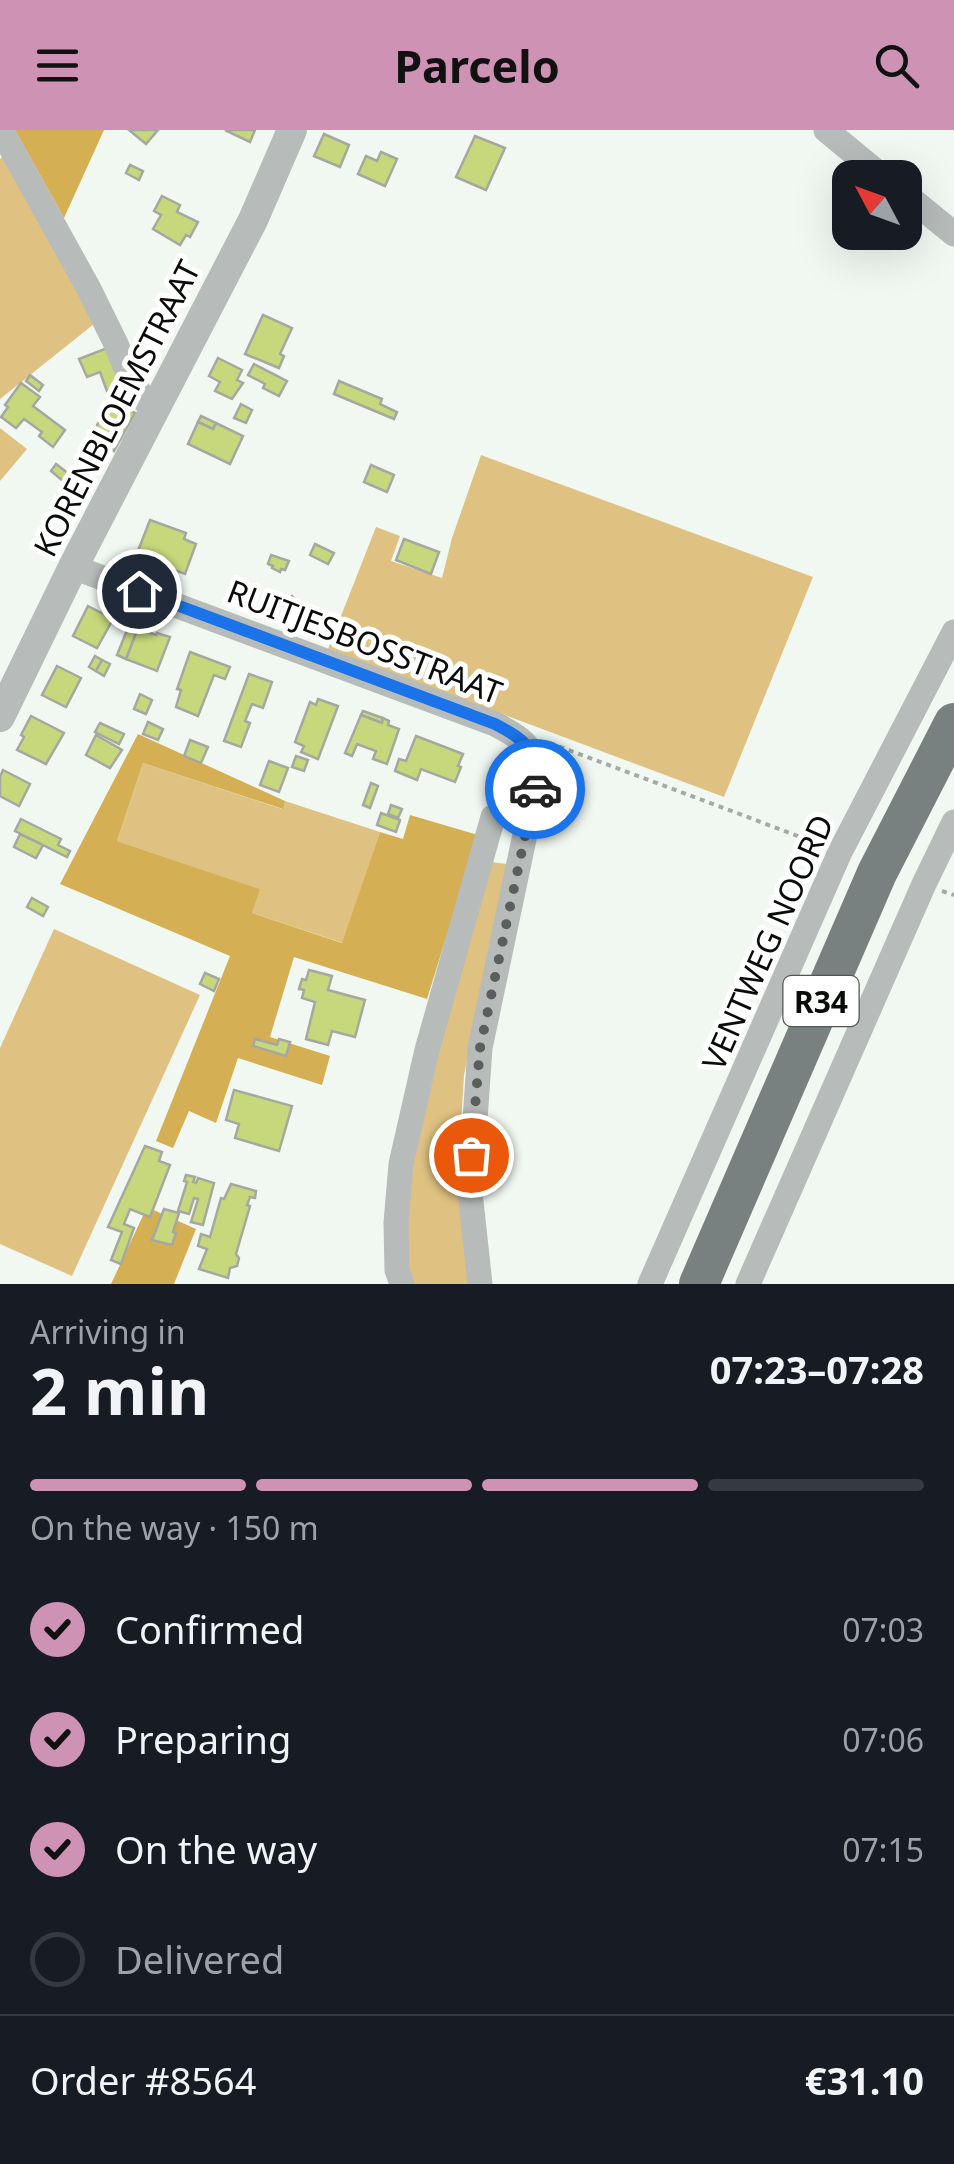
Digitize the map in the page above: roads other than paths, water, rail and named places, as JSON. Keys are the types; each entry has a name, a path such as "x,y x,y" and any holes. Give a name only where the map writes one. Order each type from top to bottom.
{"highway":[{"name":"R34","path":"699,1284 876,873 954,722"}],"street":[{"path":"1,130 89,289 130,379 153,412"},
{"name":"KORENBLOEMSTRAAT","path":"0,717 254,220 292,130"},
{"path":"826,130 862,160"},
{"path":"922,208 954,234"},
{"name":"RUITJESBOSSTRAAT","path":"74,567 478,718 522,738 536,759 535,787 480,1048 470,1192 480,1284"},
{"name":"VENTWEG NOORD","path":"650,1284 840,852 954,632"},
{"path":"402,1284 397,1270 396,1224 401,1164 427,1050 493,817"},
{"path":"748,1284 954,822"},
{"path":"486,848 522,851"}]}
